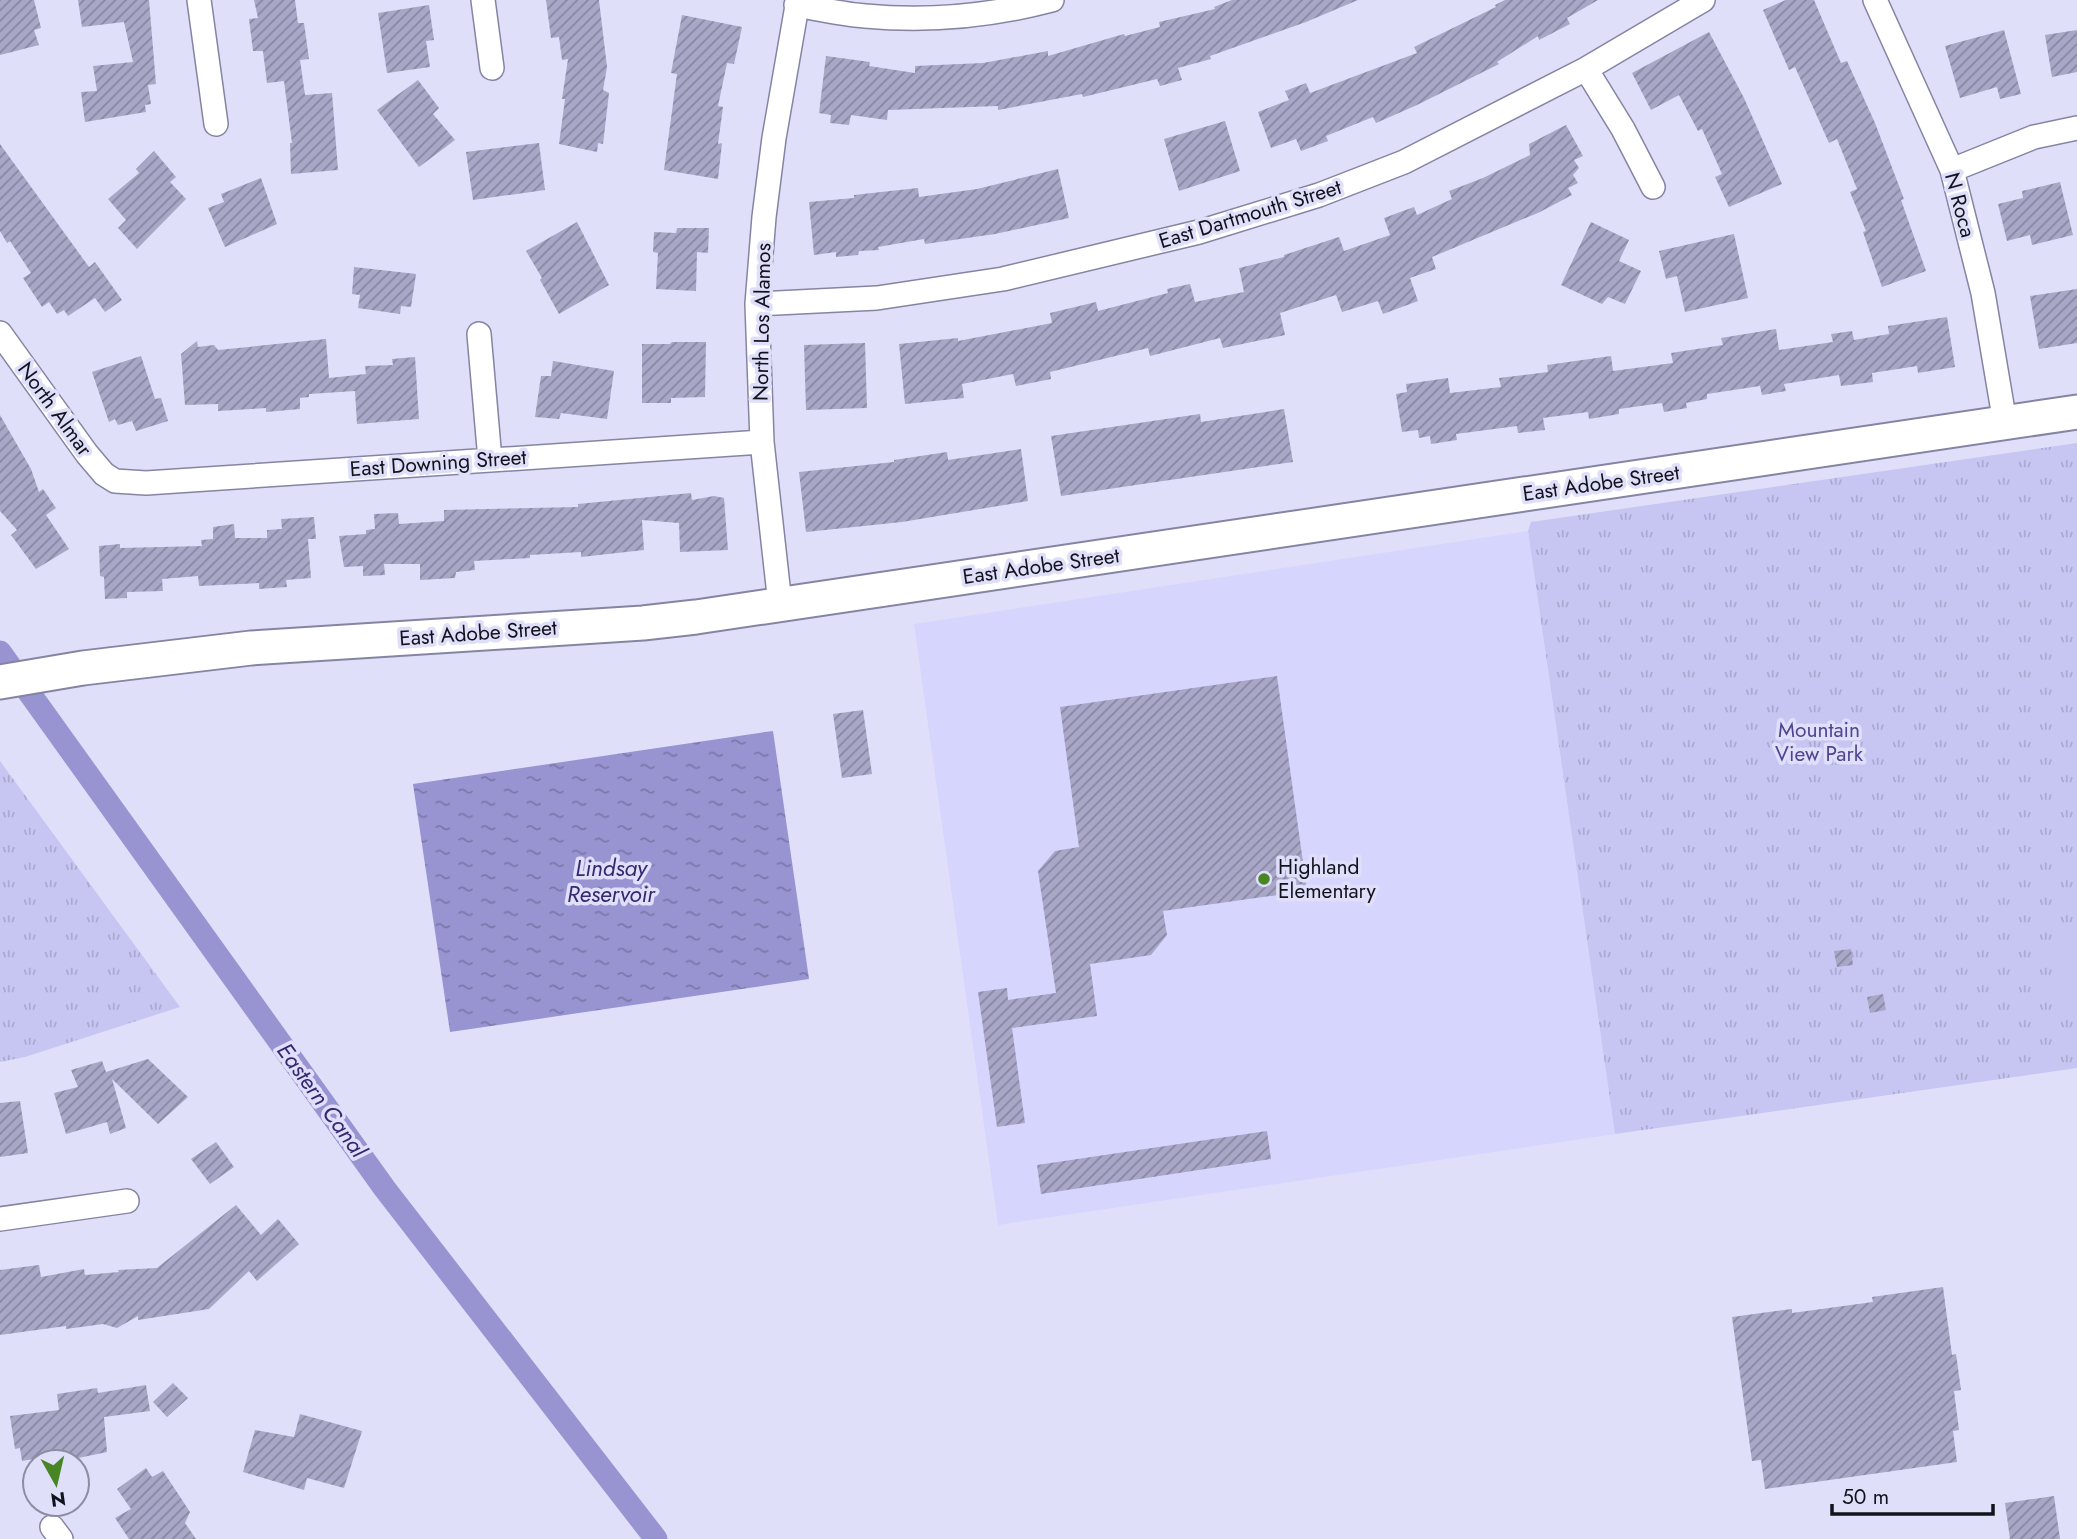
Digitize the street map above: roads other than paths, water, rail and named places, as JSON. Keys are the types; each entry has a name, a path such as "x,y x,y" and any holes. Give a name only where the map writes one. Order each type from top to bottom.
{"street":[{"path":"199,0 216,124"},
{"path":"483,0 492,68"},
{"path":"797,2 865,16 942,18 1003,11 1052,0"},
{"name":"East Dartmouth Street","path":"757,304 877,298 1003,279 1199,232 1319,195 1404,162 1586,69 1703,0"},
{"name":"N Roca","path":"1875,0 1952,170 1983,293 2005,423"},
{"name":"North Los Alamos","path":"780,604 762,442 757,304 772,151 797,2"},
{"path":"1586,69 1623,129 1653,187"},
{"path":"1952,170 2034,136 2077,128"},
{"name":"North Almar","path":"0,333 87,454 104,474 115,481"},
{"path":"479,334 490,460"},
{"name":"East Adobe Street","path":"0,682 251,648 643,623 2077,412"},
{"name":"East Downing Street","path":"115,481 146,483 762,442"},
{"path":"0,1219 127,1200"}],"water":[{"name":"Lindsay Reservoir","path":"773,731 809,979 450,1032 413,784"}],"waterway":[{"name":"Eastern Canal","path":"0,652 385,1189 656,1539"}],"place":[{"name":"Highland Elementary","path":"1264,879"}],"park label":[{"name":"Mountain View Park","path":"1819,742"}]}
